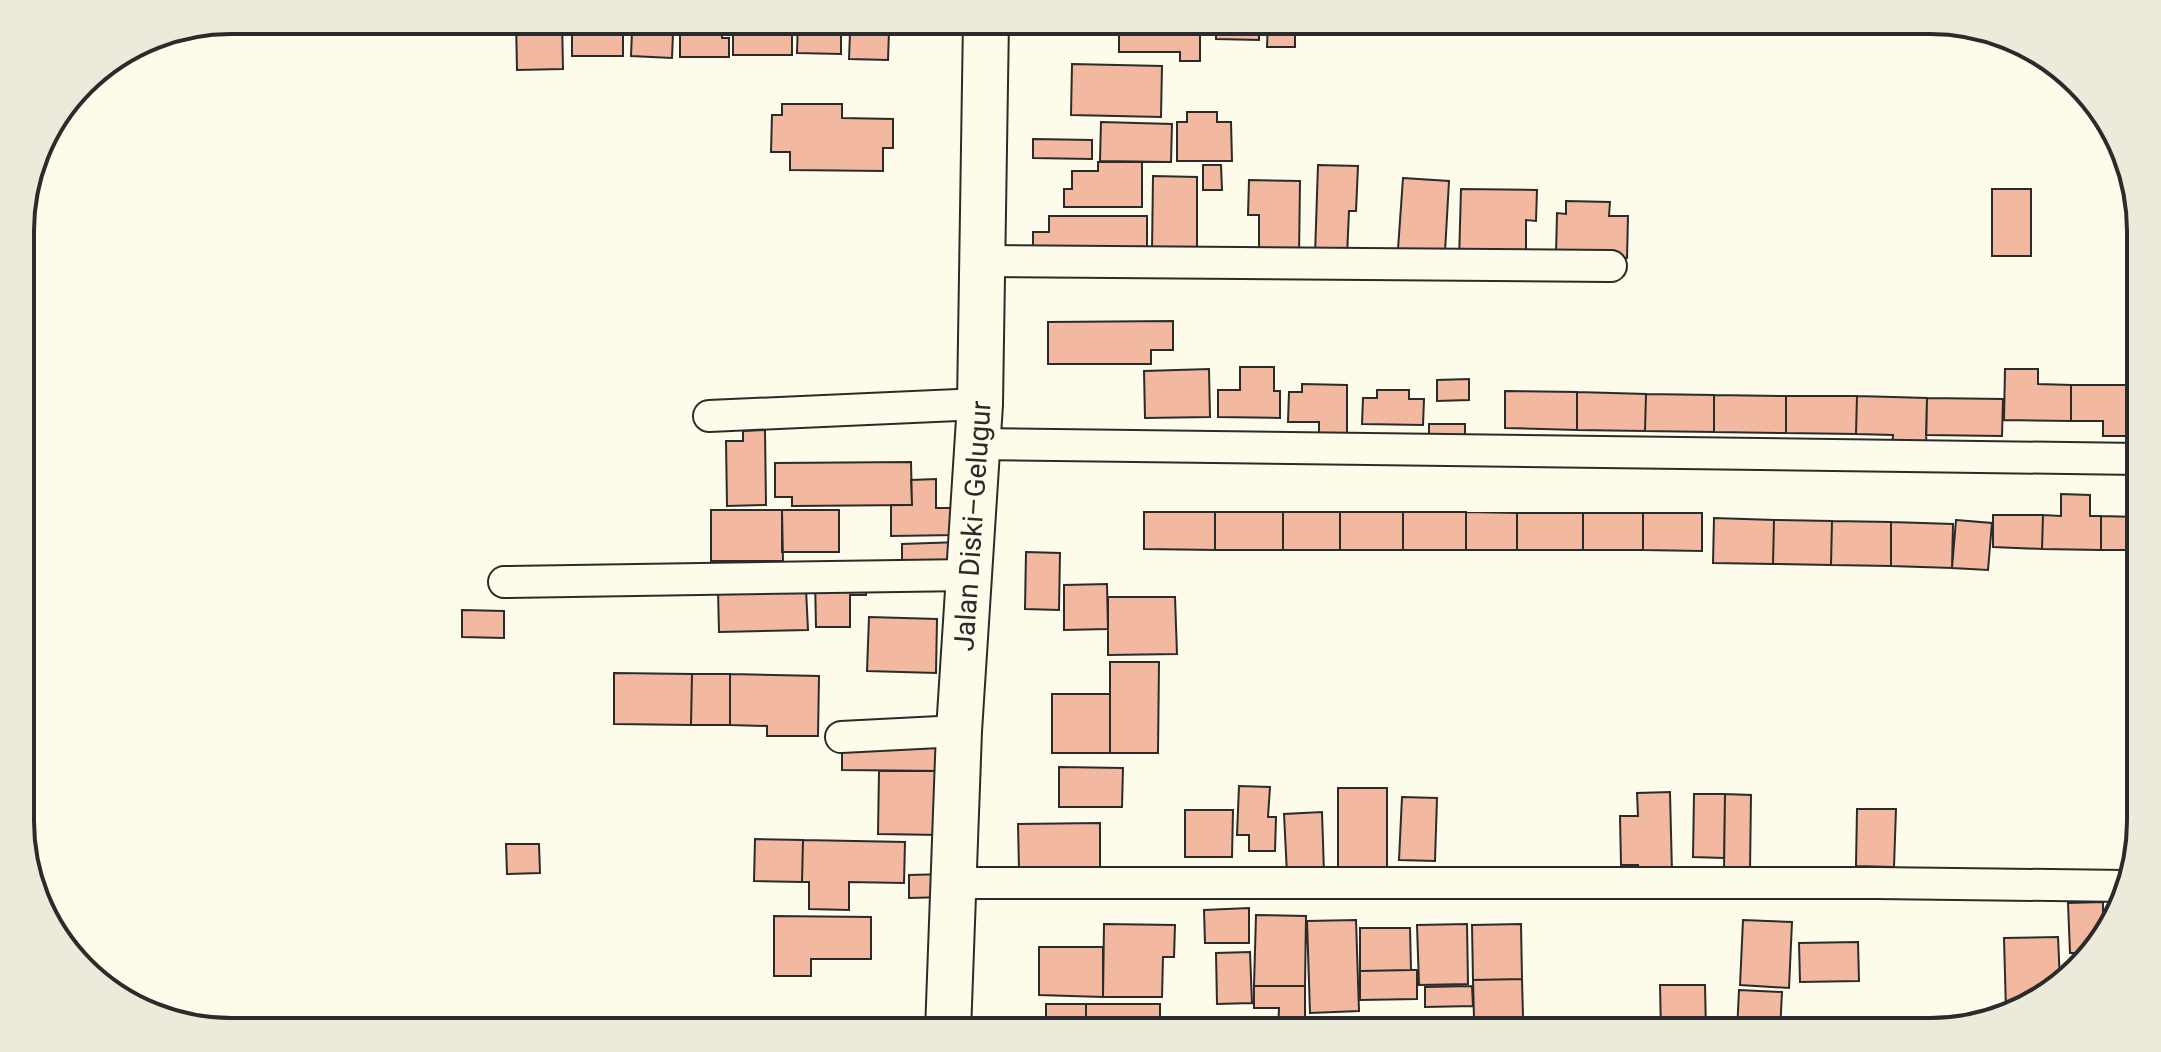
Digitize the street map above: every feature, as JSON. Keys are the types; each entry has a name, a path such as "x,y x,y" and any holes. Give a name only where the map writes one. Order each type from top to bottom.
{"main road":[{"name":"Jalan Diski–Gelugur","path":"949,1018 959,731 978,424 986,34"}],"street":[{"path":"982,261 1611,266"},
{"path":"709,416 2127,459"},
{"path":"504,582 968,575"},
{"path":"841,737 959,731"},
{"path":"954,883 2116,886"}],"building":[{"path":"516,34 562,34 563,69 517,70"},
{"path":"572,34 623,34 623,56 572,56"},
{"path":"632,34 673,34 672,58 631,56"},
{"path":"680,34 722,34 722,38 729,38 729,57 680,57"},
{"path":"733,34 792,34 792,55 733,55"},
{"path":"798,34 841,34 841,54 797,53"},
{"path":"850,34 889,34 888,60 849,59"},
{"path":"1119,34 1200,34 1200,61 1180,61 1180,52 1119,52"},
{"path":"1216,34 1259,34 1259,40 1216,39"},
{"path":"1267,34 1295,34 1295,47 1267,47"},
{"path":"1072,64 1162,66 1161,117 1071,115"},
{"path":"782,104 842,104 842,118 893,119 893,148 883,148 883,171 790,170 790,152 771,152 772,115 782,115"},
{"path":"1187,112 1217,112 1217,122 1231,122 1232,161 1177,161 1177,122 1187,122"},
{"path":"1101,122 1172,124 1171,162 1100,161"},
{"path":"1033,139 1092,140 1092,159 1033,158"},
{"path":"1098,162 1142,162 1142,207 1064,207 1064,189 1072,189 1072,171 1098,171"},
{"path":"1203,165 1221,165 1222,190 1203,190"},
{"path":"1318,165 1358,166 1356,211 1349,211 1347,256 1315,255"},
{"path":"1153,176 1197,177 1197,252 1152,252"},
{"path":"1403,178 1449,181 1445,252 1398,249"},
{"path":"1249,180 1300,181 1299,257 1259,255 1259,215 1248,215"},
{"path":"1461,189 1537,190 1536,221 1526,220 1526,262 1459,261"},
{"path":"1992,189 2031,189 2031,256 1992,256"},
{"path":"1566,201 1610,202 1609,216 1628,216 1627,258 1556,255 1557,213 1566,214"},
{"path":"1049,216 1147,216 1147,255 1033,255 1033,232 1049,232"},
{"path":"1173,321 1173,350 1151,350 1151,364 1048,364 1048,322"},
{"path":"1240,367 1274,367 1274,391 1280,391 1280,418 1218,417 1218,390 1240,390"},
{"path":"1209,369 1210,417 1145,418 1144,371"},
{"path":"2005,369 2038,369 2038,384 2071,385 2071,421 2004,420"},
{"path":"1469,379 1469,400 1437,401 1437,380"},
{"path":"1302,384 1347,385 1347,441 1319,441 1319,422 1288,422 1289,392 1302,392"},
{"path":"2071,385 2127,385 2127,436 2103,436 2103,421 2071,421"},
{"path":"1377,390 1409,390 1409,399 1424,399 1423,425 1362,424 1363,398 1377,398"},
{"path":"1505,391 1577,392 1577,430 1505,428"},
{"path":"1577,392 1646,394 1645,431 1577,430"},
{"path":"1646,394 1714,395 1714,432 1645,431"},
{"path":"1714,395 1786,396 1786,433 1714,432"},
{"path":"1786,396 1857,396 1856,434 1786,433"},
{"path":"1857,396 1927,398 1926,451 1892,450 1893,435 1856,434"},
{"path":"1927,398 2003,399 2002,436 1926,435"},
{"path":"1429,424 1465,424 1465,447 1429,447"},
{"path":"765,430 766,505 727,506 726,441 743,441 743,431"},
{"path":"911,462 912,505 792,506 792,497 775,497 775,463"},
{"path":"936,479 936,508 956,508 956,535 891,536 891,505 912,505 911,480"},
{"path":"2061,494 2090,495 2090,516 2101,516 2101,550 2042,549 2043,515 2061,516"},
{"path":"711,510 782,510 783,561 711,561"},
{"path":"782,510 839,510 839,552 782,552"},
{"path":"1144,512 1215,512 1215,550 1144,549"},
{"path":"1215,512 1283,512 1283,550 1215,550"},
{"path":"1283,512 1340,512 1340,550 1283,550"},
{"path":"1340,512 1403,512 1403,550 1340,550"},
{"path":"1403,512 1466,512 1466,550 1403,550"},
{"path":"1466,512 1517,513 1517,550 1466,550"},
{"path":"1517,513 1583,513 1583,550 1517,550"},
{"path":"1583,513 1643,513 1643,550 1583,550"},
{"path":"1643,513 1702,513 1702,551 1643,550"},
{"path":"1993,515 2043,515 2042,549 1993,547"},
{"path":"2101,516 2127,517 2127,550 2101,550"},
{"path":"1714,518 1774,520 1773,564 1713,563"},
{"path":"1774,520 1832,521 1831,565 1773,564"},
{"path":"1956,520 1992,523 1988,570 1952,568"},
{"path":"1832,521 1891,522 1891,566 1831,565"},
{"path":"1891,522 1953,524 1952,568 1891,566"},
{"path":"960,542 961,572 902,573 902,544"},
{"path":"1026,552 1060,553 1059,610 1025,609"},
{"path":"815,578 866,578 866,595 850,595 850,627 816,627"},
{"path":"1107,584 1108,629 1064,630 1064,585"},
{"path":"806,589 808,630 719,632 718,591"},
{"path":"1108,597 1175,597 1177,654 1108,655"},
{"path":"462,610 504,611 504,638 462,637"},
{"path":"869,617 937,619 936,673 867,671"},
{"path":"1110,662 1159,662 1158,753 1110,753"},
{"path":"614,673 692,674 691,725 614,724"},
{"path":"692,674 730,674 730,725 691,725"},
{"path":"730,674 819,676 818,736 767,736 767,726 730,725"},
{"path":"1052,694 1110,694 1110,753 1052,753"},
{"path":"842,745 944,746 943,771 842,770"},
{"path":"1059,767 1123,768 1122,807 1059,807"},
{"path":"879,771 943,771 942,835 878,834"},
{"path":"1239,786 1270,787 1268,817 1276,817 1275,851 1249,851 1249,835 1237,835"},
{"path":"1338,788 1387,788 1387,873 1338,873"},
{"path":"1670,792 1672,873 1639,874 1638,865 1621,865 1620,816 1638,816 1637,793"},
{"path":"1694,794 1725,794 1724,858 1693,857"},
{"path":"1725,794 1751,795 1750,872 1724,871"},
{"path":"1402,797 1437,798 1435,861 1399,860"},
{"path":"1857,809 1896,809 1894,867 1856,866"},
{"path":"1185,810 1233,810 1232,857 1185,857"},
{"path":"1322,812 1324,873 1287,874 1284,814"},
{"path":"1100,823 1100,868 1019,870 1018,824"},
{"path":"755,839 803,840 802,882 754,881"},
{"path":"803,840 905,842 904,883 849,882 849,910 809,909 809,882 802,882"},
{"path":"506,844 539,844 540,873 507,874"},
{"path":"946,874 947,897 909,898 909,875"},
{"path":"2103,902 2103,915 2076,953 2070,953 2068,903"},
{"path":"1249,908 1249,943 1205,943 1204,910"},
{"path":"1256,915 1306,916 1305,986 1254,986"},
{"path":"774,916 871,917 871,959 811,959 811,976 774,976"},
{"path":"1356,920 1359,1011 1310,1013 1307,921"},
{"path":"1743,920 1792,922 1789,988 1740,985"},
{"path":"1104,924 1175,925 1174,957 1163,957 1162,997 1103,997"},
{"path":"1467,924 1468,984 1419,985 1417,925"},
{"path":"1521,924 1522,979 1473,980 1472,925"},
{"path":"1360,928 1410,928 1411,970 1360,971"},
{"path":"2058,937 2059,969 2040,985 2006,1003 2004,938"},
{"path":"1858,942 1859,981 1800,982 1799,943"},
{"path":"1039,947 1103,947 1103,997 1039,995"},
{"path":"1250,952 1252,1003 1217,1004 1216,953"},
{"path":"1417,970 1417,999 1360,1000 1360,971"},
{"path":"1522,979 1523,1017 1474,1018 1473,980"},
{"path":"1660,985 1705,985 1706,1018 1661,1018"},
{"path":"1254,986 1305,986 1305,1018 1279,1018 1279,1008 1254,1008"},
{"path":"1472,986 1473,1006 1425,1007 1425,987"},
{"path":"1739,990 1782,992 1781,1018 1738,1018"},
{"path":"1046,1004 1086,1004 1086,1018 1046,1018"},
{"path":"1086,1004 1160,1004 1160,1018 1086,1018"}]}
